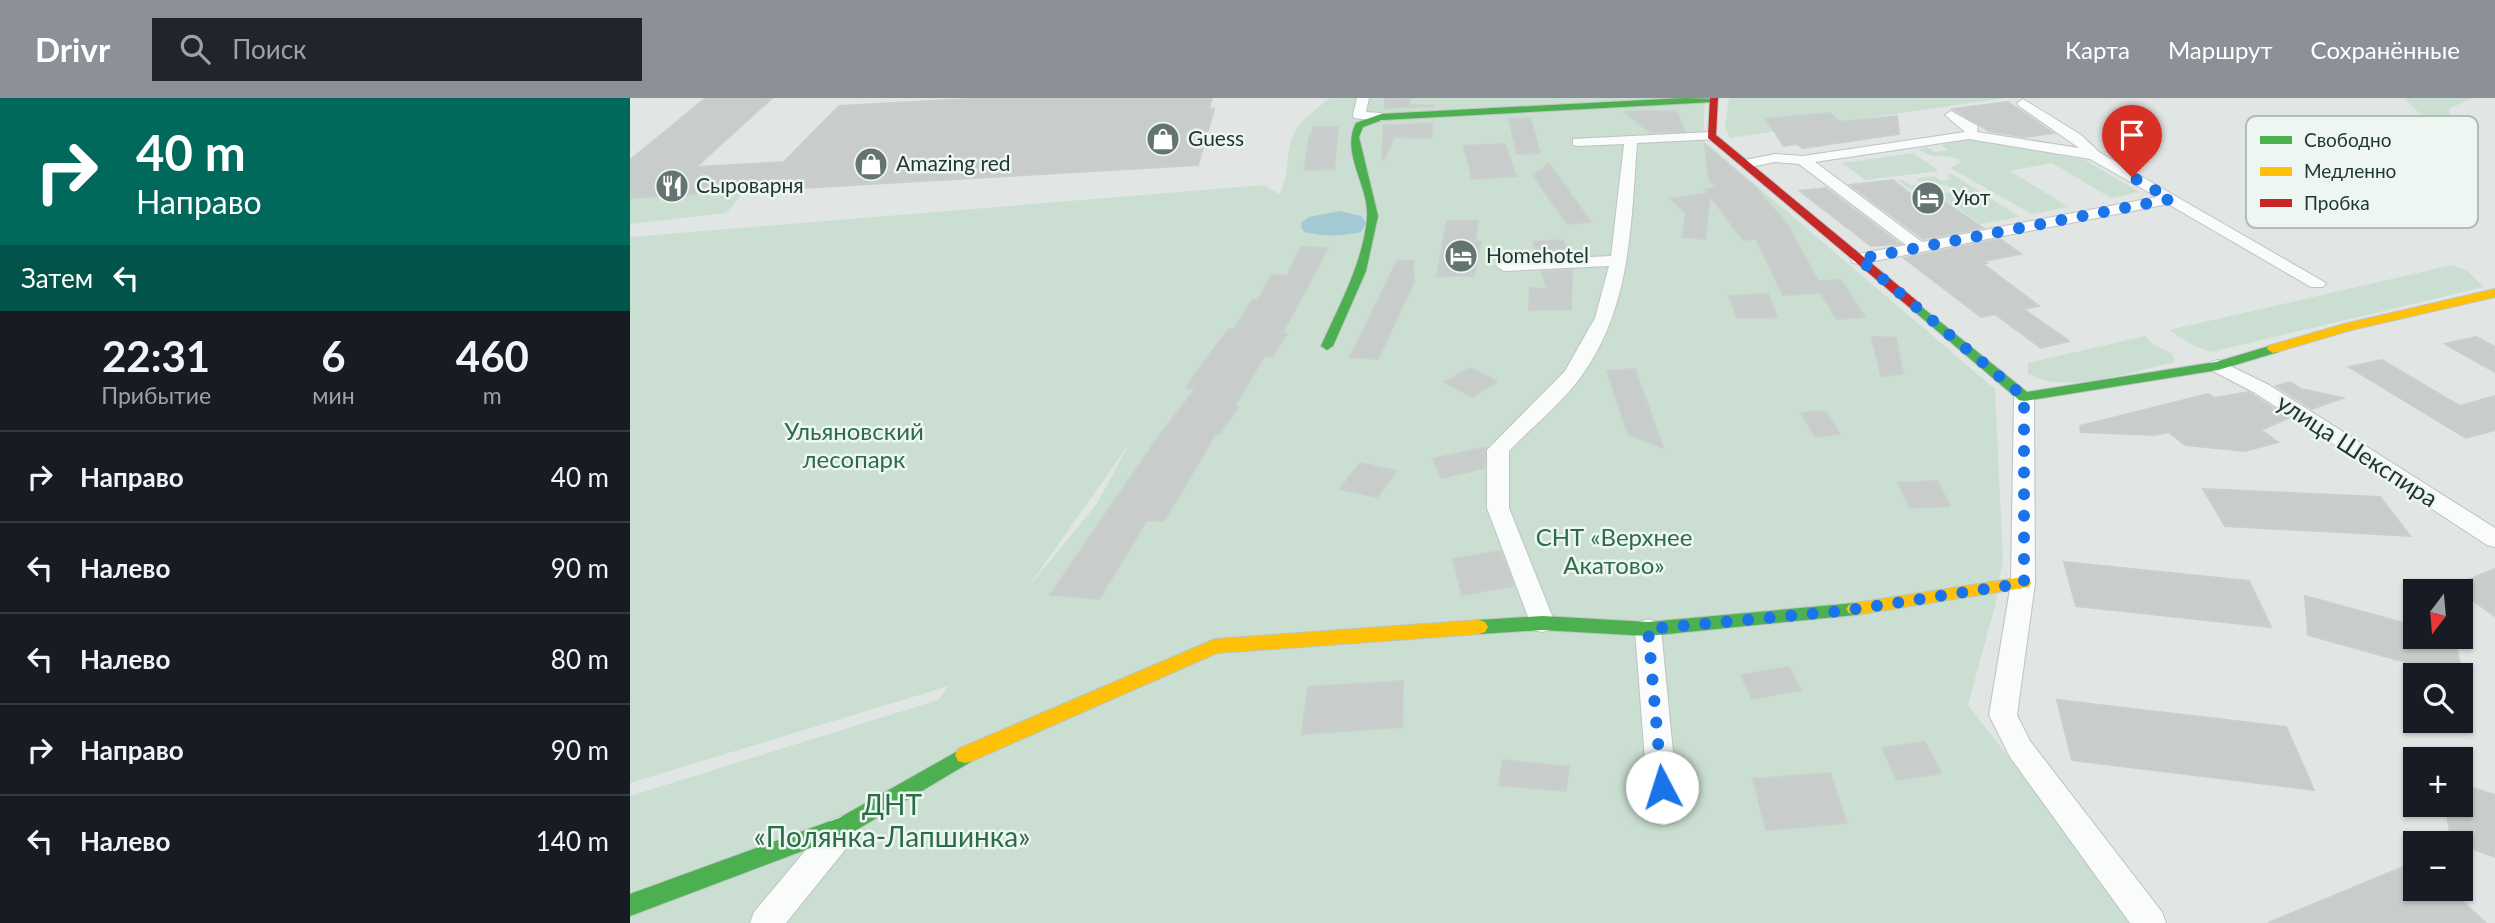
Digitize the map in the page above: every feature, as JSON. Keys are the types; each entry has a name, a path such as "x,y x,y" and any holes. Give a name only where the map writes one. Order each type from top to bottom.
{"street":[{"path":"1363,98 1359,115 1381,117 1714,98 1711,136"},
{"path":"2023,103 2076,138 2094,155 2317,283"},
{"path":"1951,115 1973,129 1969,135"},
{"path":"1327,346 1360,271 1373,216 1354,137 1359,125 1381,117"},
{"path":"1745,164 1775,158 1803,160 1969,135 2094,155"},
{"path":"1578,142 1711,136 2024,397 2218,366 2348,327 2495,293"},
{"path":"1542,623 1498,508 1498,450 1572,376 1595,340 1607,314 1620,261 1631,139"},
{"path":"1803,160 1920,248"},
{"path":"1859,259 2171,199"},
{"path":"1504,265 1620,261"},
{"name":"улица Шекспира","path":"2218,366 2262,389 2495,539"},
{"path":"2024,397 2024,583 2003,715 2020,749 2150,923"},
{"path":"630,905 846,825 969,753 1215,646 1542,623 1648,629 1843,611 2024,583"},
{"path":"1648,629 1664,813"},
{"path":"766,923 846,825"}],"green space":[{"name":"СНТ «Верхнее Акатово»","path":"1330,98 1705,98 1703,140 1995,389 2003,560 1995,606 1968,705 2138,923 630,923 630,796 938,700 949,686 630,783 630,237 1264,185 1279,194 1285,179 1291,141 1297,128","holes":["1130,443 1096,505 1031,584"]},
{"path":"1729,98 2004,98 1730,138 1725,126"},
{"path":"2404,98 2472,98 2449,109 2449,116 2422,116"},
{"path":"1973,139 2085,160 2139,192 2111,198 2052,163 2010,171 2069,207 2032,214 1950,168 1960,163 1959,159 1929,155 1917,149 1927,147 1934,152 1948,150 1941,145"},
{"path":"1913,153 1939,171 1865,180 1842,163"},
{"path":"1952,174 2020,217 1980,224 1934,192 1949,193 1951,189 1947,185 1935,184 1928,188 1910,190 1898,180 1911,185 1921,183 1915,179 1935,176 1941,181 1951,179 1946,175"},
{"path":"745,191 726,213 630,224 630,198"},
{"path":"2452,265 2466,270 2484,287 2211,352 2192,345 2169,330"},
{"path":"2145,336 2153,344 2172,354 2175,362 2100,380 2079,382 2042,380 2028,373 2028,363"}],"water":[{"path":"1340,211 1361,216 1366,223 1361,232 1319,235 1304,232 1301,227 1302,222 1309,217"}],"building":[{"path":"706,98 772,98 696,167 784,162 839,106 987,98 1212,98 1209,109 1214,109 1198,165 630,198 630,160"},
{"path":"1385,98 1411,98 1408,105 1434,106 1385,108"},
{"path":"2008,102 2053,133 2025,137 1989,131 1953,109"},
{"path":"1676,111 1685,131 1650,132 1625,112"},
{"path":"1830,113 1840,122 1897,116 1899,134 1803,148 1797,144 1784,146 1766,119"},
{"path":"1530,118 1540,153 1517,154 1509,119"},
{"path":"1432,123 1431,138 1394,137 1384,160 1382,159 1384,126"},
{"path":"1314,127 1338,127 1334,169 1304,170 1309,139"},
{"path":"1505,144 1516,176 1472,179 1464,146"},
{"path":"1705,145 1754,186 1787,224 1818,281 1841,280 1865,317 1837,319 1821,293 1783,295 1756,239 1743,240 1710,196 1705,239 1682,237 1686,213 1671,199 1708,193 1705,189 1718,188 1709,180"},
{"path":"1549,164 1591,222 1567,224 1533,175"},
{"path":"1893,180 1913,196 1932,193 1983,228 1923,239 1850,185"},
{"path":"1826,188 1900,244 1871,246 1800,191"},
{"path":"1447,221 1478,221 1475,241 1481,242 1474,276 1437,276"},
{"path":"2000,239 2021,254 1984,261 1987,263 1983,264 2039,306 2023,309 2069,341 2041,348 1995,314 1981,317 1904,258"},
{"path":"1563,240 1568,255 1538,257 1533,242"},
{"path":"1301,247 1328,248 1282,334 1287,334 1272,357 1264,356 1234,407 1238,407 1219,434 1216,433 1164,521 1147,520 1099,599 1050,595 1154,443 1195,389 1186,388 1202,364 1229,329 1234,330 1252,300 1258,300 1272,275 1287,276"},
{"path":"1397,261 1413,261 1414,282 1378,359 1350,357"},
{"path":"1572,270 1571,310 1529,310 1530,288 1547,289 1542,272"},
{"path":"1768,294 1777,317 1737,318 1729,296"},
{"path":"1872,337 1896,338 1903,374 1881,376"},
{"path":"2476,337 2495,347 2495,372 2445,344"},
{"path":"2382,360 2460,406 2495,396 2495,430 2466,438 2349,367"},
{"path":"1470,368 1497,381 1472,397 1445,382"},
{"path":"1635,369 1663,448 1628,434 1607,371"},
{"path":"2290,382 2301,389 2343,398 2312,409 2276,386"},
{"path":"2248,392 2289,418 2261,430 2278,442 2245,451 2185,445 2169,432 2155,435 2081,432 2080,426 2208,394 2215,398"},
{"path":"1825,411 1840,434 1815,437 1801,413"},
{"path":"1486,447 1484,468 1441,478 1433,459"},
{"path":"1360,463 1396,471 1377,497 1340,489"},
{"path":"1937,481 1950,506 1910,508 1898,483"},
{"path":"2203,489 2380,497 2410,536 2225,526"},
{"path":"1500,551 1514,586 1462,595 1453,559"},
{"path":"2064,562 2249,581 2271,627 2076,606"},
{"path":"2495,569 2495,616 2473,601 2473,579 2470,579"},
{"path":"2305,596 2403,623 2403,649 2457,649 2460,663 2409,663 2308,635"},
{"path":"1789,667 1801,690 1752,699 1741,675"},
{"path":"1403,681 1402,727 1302,734 1308,687"},
{"path":"2057,700 2286,727 2314,790 2072,760"},
{"path":"1925,742 1941,773 1897,780 1882,748"},
{"path":"1503,760 1569,767 1566,791 1499,785"},
{"path":"1830,773 1847,823 1766,830 1753,779"},
{"path":"2473,788 2495,795 2495,857 2473,849 2473,831 2450,831 2447,817 2473,817"},
{"path":"2403,867 2403,901 2462,901 2486,923 2268,923"}],"traffic: fast":[{"path":"1327,346 1360,271 1373,216 1354,137 1359,125 1381,117 1714,99"},
{"path":"1913,304 2024,397 2218,366 2273,349"},
{"path":"1479,627 1542,623 1648,629 1855,609"},
{"path":"630,905 846,825 965,755"}],"traffic: slow":[{"path":"2273,349 2348,327 2495,293"},
{"path":"1855,609 2023,583"},
{"path":"965,755 1215,646 1479,627"}],"traffic: jam":[{"path":"1714,98 1711,136 1913,304"}],"place":[{"name":"Guess","path":"1163,139"},
{"name":"Amazing red","path":"871,164"},
{"name":"Сыроварня","path":"672,186"},
{"name":"Уют","path":"1928,198"},
{"name":"Homehotel","path":"1461,256"}],"route":[{"path":"1662,787 1648,629 1843,611 2024,583 2024,397 1859,259 2171,199 2132,177"}],"park label":[{"name":"Ульяновский лесопарк","path":"854,446"},
{"name":"ДНТ «Полянка-Лапшинка»","path":"892,821"}]}
